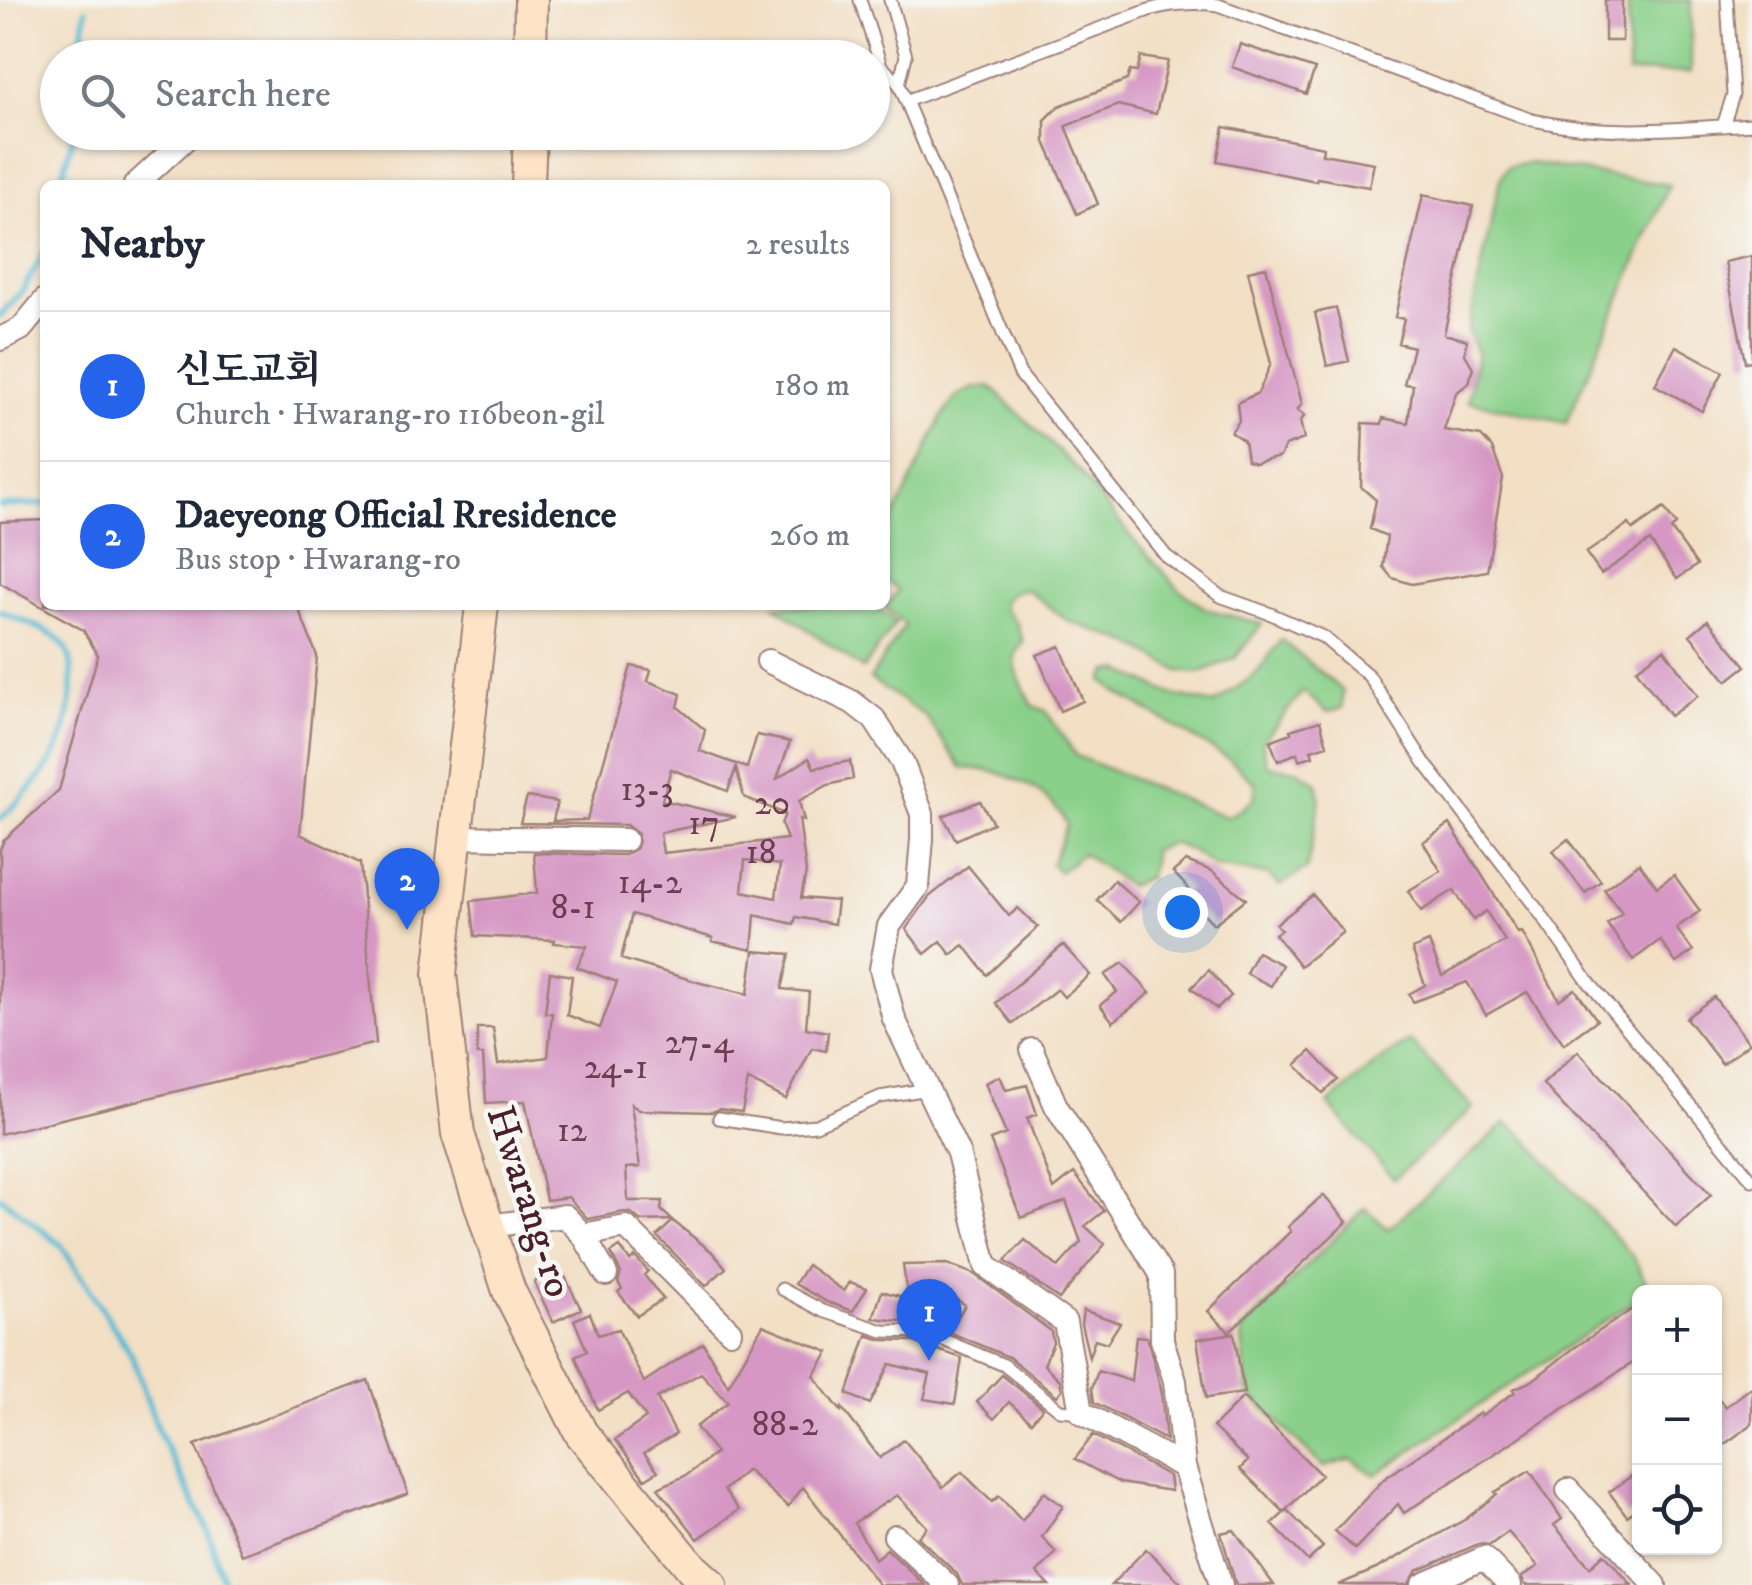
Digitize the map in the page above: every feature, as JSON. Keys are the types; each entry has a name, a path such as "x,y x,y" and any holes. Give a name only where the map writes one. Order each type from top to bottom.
{"main road":[{"path":"530,40 531,0"},
{"path":"528,180 529,150"},
{"name":"Hwarang-ro","path":"481,610 440,974 458,1134 510,1291 581,1433 693,1569 712,1585"}],"street":[{"path":"139,180 172,150"},
{"path":"0,339 21,329 40,306"},
{"path":"768,661 852,702 874,718 902,762 922,814 918,886 889,926 881,969 894,1020 958,1153 986,1266 1065,1322 1081,1412 1184,1467"},
{"path":"456,837 625,840"},
{"path":"1032,1050 1056,1106 1161,1274 1162,1340 1175,1382 1184,1467 1221,1585"},
{"path":"488,1226 564,1216 583,1235 606,1274"},
{"path":"583,1235 626,1228 730,1331"},
{"path":"1568,1490 1655,1585"},
{"path":"895,1536 946,1585"},
{"path":"1423,1585 1484,1558 1510,1585"}],"lane":[{"path":"860,0 873,40"},
{"path":"890,0 906,56 899,84"},
{"path":"1723,126 1732,95 1727,0"},
{"path":"906,102 1162,3 1195,2 1218,5 1532,120 1589,131 1752,124"},
{"path":"890,75 899,84 1020,374 1166,556 1220,596 1323,637 1369,676 1424,762 1537,909 1586,980 1752,1180"},
{"path":"718,1118 781,1128 816,1125 880,1096 928,1090"},
{"path":"782,1288 823,1311 882,1331 924,1332 1004,1365 1060,1410 1081,1412"}],"green space":[{"path":"1628,0 1691,0 1691,72 1628,73"},
{"path":"1530,163 1669,185 1566,423 1468,401 1477,353 1468,332 1500,179 1507,167"},
{"path":"990,386 1079,471 1179,589 1206,609 1262,624 1235,658 1199,673 1179,671 1130,643 1068,621 1026,589 1015,591 1004,600 1004,609 1017,623 1023,642 1015,657 1017,673 1033,706 1046,711 1076,756 1226,817 1254,798 1256,784 1229,759 1115,691 1103,680 1108,671 1120,670 1173,695 1214,704 1256,674 1281,640 1343,691 1342,708 1327,712 1303,691 1262,743 1268,766 1297,770 1317,783 1320,799 1307,868 1280,886 1269,875 1214,867 1190,850 1171,843 1152,850 1148,878 1129,886 1082,853 1060,872 1051,864 1067,825 1049,800 1008,776 962,768 925,716 870,679 905,625 888,610 898,590 890,584 890,526 942,417 957,396"},
{"path":"781,610 880,610 896,622 863,669"},
{"path":"1410,1041 1473,1108 1394,1179 1328,1104"},
{"path":"1506,1123 1521,1133 1634,1258 1647,1285 1632,1285 1632,1303 1375,1475 1351,1459 1323,1467 1248,1393 1241,1331 1365,1208 1388,1229"}],"building":[{"path":"1605,0 1622,0 1622,41 1605,41"},
{"path":"1240,44 1315,69 1306,94 1232,67"},
{"path":"1141,57 1168,61 1156,114 1118,105 1066,126 1098,204 1077,214 1045,142 1045,120 1059,106 1127,80 1130,71 1137,72"},
{"path":"1224,127 1323,147 1322,154 1374,163 1369,187 1317,178 1316,181 1217,161"},
{"path":"1423,195 1473,206 1444,334 1467,340 1465,354 1473,368 1469,383 1456,393 1444,430 1481,436 1492,448 1503,478 1487,571 1412,584 1392,578 1383,567 1387,536 1370,529 1376,500 1361,487 1363,423 1382,424 1383,418 1408,423 1413,385 1404,384 1413,347 1398,343 1404,319 1395,317"},
{"path":"1752,256 1752,361 1745,362 1725,262"},
{"path":"1266,267 1302,404 1297,410 1305,416 1300,421 1304,439 1285,446 1280,457 1255,463 1247,460 1244,441 1231,432 1239,421 1237,403 1258,393 1271,364 1248,271"},
{"path":"1336,308 1349,361 1327,366 1315,313"},
{"path":"1676,346 1723,372 1702,411 1655,385"},
{"path":"1664,508 1676,525 1671,529 1697,565 1677,579 1650,541 1601,574 1586,553 1629,524 1633,530"},
{"path":"40,520 40,606 0,583 0,522"},
{"path":"48,610 299,610 317,656 300,834 360,863 376,1043 0,1134 0,849 4,840 59,790 98,655 83,630"},
{"path":"1708,620 1746,666 1727,681 1690,635"},
{"path":"1060,646 1083,701 1060,711 1037,655"},
{"path":"1664,649 1698,696 1670,716 1636,669"},
{"path":"631,666 651,670 648,681 681,694 678,707 705,730 700,751 747,768 757,735 790,742 777,779 809,758 814,768 850,761 853,779 828,785 799,801 804,821 799,819 806,872 801,898 837,901 834,924 796,917 794,924 755,915 752,950 632,914 621,959 701,983 748,994 754,951 790,954 782,989 809,992 806,1028 828,1032 826,1051 812,1048 786,1099 748,1080 742,1112 639,1110 631,1104 640,1167 626,1168 628,1201 662,1201 661,1210 672,1220 641,1221 624,1212 588,1219 568,1197 546,1200 525,1101 486,1103 483,1055 477,1055 477,1028 493,1028 498,1064 548,1057 552,1013 545,1013 550,972 572,976 567,1015 600,1028 617,982 577,967 587,946 554,943 555,940 475,936 471,901 537,893 534,853 625,855 637,848 638,834 626,825 520,823 527,797 557,802 553,821 587,820","holes":["736,768 744,797 785,814 781,824 787,839 663,853 660,833 736,817 662,800 671,769 728,791","745,860 780,865 776,898 742,891"]},
{"path":"1320,721 1327,745 1311,750 1313,756 1299,760 1297,753 1278,761 1270,741"},
{"path":"980,801 993,823 956,840 943,816"},
{"path":"1450,824 1518,933 1522,932 1559,1000 1575,989 1597,1020 1564,1044 1527,992 1486,1015 1467,982 1413,1002 1409,994 1425,985 1412,949 1429,942 1442,976 1505,941 1486,911 1473,920 1454,890 1421,911 1408,891 1441,871 1423,842"},
{"path":"1568,839 1601,881 1585,893 1553,851"},
{"path":"1186,861 1212,871 1246,899 1214,924 1184,894 1189,889 1173,872"},
{"path":"1639,863 1657,887 1674,875 1700,911 1676,928 1693,951 1676,963 1660,940 1633,960 1607,924 1622,913 1604,889"},
{"path":"968,866 1009,916 1018,908 1038,927 987,975 964,945 951,955 941,941 925,954 906,929 929,897"},
{"path":"1114,880 1139,902 1121,922 1097,900"},
{"path":"1313,895 1343,932 1300,966 1275,934 1281,930 1276,924"},
{"path":"1063,945 1090,975 1064,997 1057,989 1013,1024 996,1003"},
{"path":"1257,952 1282,965 1271,986 1246,973"},
{"path":"1123,963 1150,993 1113,1022 1100,1005 1117,992 1105,975"},
{"path":"1209,970 1231,996 1217,1009 1191,988"},
{"path":"1714,997 1749,1043 1722,1064 1686,1018"},
{"path":"1311,1051 1338,1080 1323,1093 1296,1065"},
{"path":"1578,1051 1711,1195 1676,1227 1543,1084"},
{"path":"1000,1076 1006,1090 1027,1085 1037,1114 1027,1118 1054,1189 1074,1173 1104,1211 1085,1226 1105,1244 1059,1299 1005,1261 1025,1240 1058,1267 1081,1242 1066,1201 1021,1218 990,1140 1006,1134 985,1083"},
{"path":"1323,1195 1347,1222 1229,1332 1208,1311"},
{"path":"673,1221 726,1268 706,1286 657,1236"},
{"path":"620,1247 630,1261 635,1257 648,1271 644,1275 663,1299 637,1316 618,1292 622,1289 618,1282 621,1273 611,1253"},
{"path":"947,1264 974,1274 1051,1331 1053,1342 1044,1365 1060,1380 1062,1390 1057,1396 1009,1357 949,1332 965,1305 945,1292 907,1292 903,1265"},
{"path":"807,1265 844,1291 850,1282 867,1288 853,1311 795,1284"},
{"path":"562,1271 581,1309 553,1322 534,1282"},
{"path":"882,1291 913,1300 910,1322 873,1318"},
{"path":"1632,1309 1632,1363 1404,1513 1398,1504 1355,1549 1335,1531 1384,1479 1480,1413 1481,1416 1515,1392 1513,1389 1532,1381"},
{"path":"1083,1310 1120,1323 1107,1343 1095,1339 1089,1357 1081,1324"},
{"path":"590,1313 598,1335 618,1329 644,1382 703,1343 728,1386 763,1325 829,1352 814,1376 880,1458 904,1440 943,1487 962,1472 992,1502 999,1496 1022,1521 1044,1492 1063,1506 1042,1537 1056,1553 1037,1573 1049,1585 962,1585 957,1574 918,1537 927,1527 897,1495 854,1523 875,1559 887,1549 925,1585 879,1585 803,1487 788,1507 747,1470 724,1490 739,1510 698,1539 658,1488 687,1475 716,1453 696,1427 728,1402 701,1373 657,1398 676,1434 644,1453 658,1471 645,1479 615,1440 646,1418 628,1393 598,1410 575,1356 587,1351 574,1320"},
{"path":"1234,1333 1244,1393 1206,1398 1197,1339"},
{"path":"867,1335 911,1341 962,1358 955,1404 924,1399 930,1374 890,1364 870,1404 847,1394"},
{"path":"1136,1336 1147,1337 1161,1389 1166,1440 1094,1402 1092,1388 1098,1371 1131,1381"},
{"path":"1002,1375 1043,1408 1031,1422 1009,1402 994,1419 977,1402"},
{"path":"368,1380 408,1494 242,1555 195,1445"},
{"path":"1752,1387 1752,1424 1722,1446 1722,1403 1725,1407"},
{"path":"1243,1397 1321,1475 1284,1512 1240,1469 1248,1461 1213,1427"},
{"path":"1093,1435 1169,1476 1171,1491 1120,1483 1075,1459"},
{"path":"1530,1471 1562,1519 1554,1525 1590,1567 1604,1554 1632,1585 1525,1585 1522,1577 1538,1566 1508,1532 1490,1545 1478,1544 1417,1571 1408,1585 1338,1585 1376,1569 1466,1519 1495,1492"},
{"path":"1632,1476 1632,1513 1627,1516 1609,1492"},
{"path":"1287,1510 1323,1547 1308,1561 1272,1524"},
{"path":"1234,1530 1274,1585 1236,1585 1221,1533"},
{"path":"1146,1549 1183,1585 1111,1585"}],"waterway":[{"path":"82,40 86,10"},
{"path":"61,180 69,150"},
{"path":"0,316 23,290 40,260"},
{"path":"0,506 40,504"},
{"path":"0,611 62,643 70,659 72,681 66,728 51,761 29,791 0,819"},
{"path":"0,1197 61,1245 131,1354 159,1433 208,1530 224,1585"}],"place":[{"name":"Daeyeong Official Rresidence","path":"407,930"},
{"name":"신도교회","path":"929,1361"}]}
